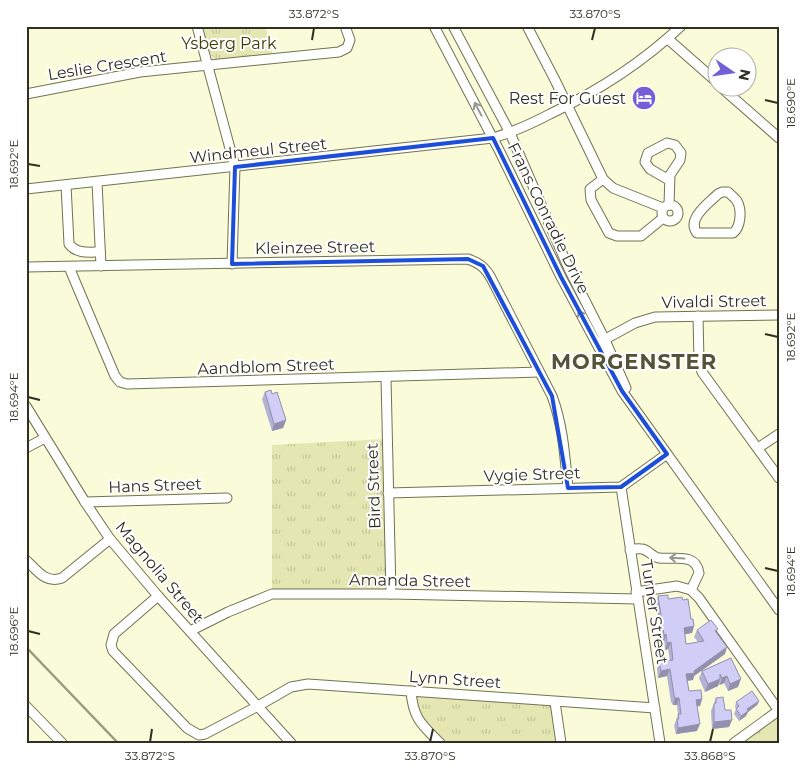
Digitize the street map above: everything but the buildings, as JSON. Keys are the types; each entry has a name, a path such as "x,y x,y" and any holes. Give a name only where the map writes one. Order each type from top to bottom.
{"street":[{"path":"197,26 235,167 232,264"},
{"name":"Leslie Crescent","path":"26,94 140,72 340,52 348,48 350,40 345,26"},
{"name":"Frans Conradie Drive","path":"434,26 493,138 560,277 622,391 779,610"},
{"name":"Frans Conradie Drive","path":"453,26 510,133 569,269 605,340 642,420"},
{"path":"527,26 603,179 613,188 665,210 677,209 677,217"},
{"name":"Windmeul Street","path":"26,189 493,138 510,133 567,106 641,61 681,26"},
{"path":"668,39 708,74"},
{"path":"733,98 779,138"},
{"path":"669,180 650,169 645,162 648,153 667,143 675,145 681,153 680,160 671,172 669,180 665,210 668,221 677,217 694,220"},
{"path":"603,179 590,189 590,197 609,233 617,236 641,236 665,210"},
{"path":"97,182 101,266"},
{"path":"66,185 69,244 80,252 100,252"},
{"path":"722,192 728,192 738,204 739,227 734,233 700,234 694,227 694,220 722,192"},
{"name":"Kleinzee Street","path":"26,267 468,259 483,266 488,271 555,405 564,450 568,488"},
{"name":"Aandblom Street","path":"69,267 115,376 120,382 127,384 386,378 539,372"},
{"name":"Vivaldi Street","path":"596,344 646,318 655,316 779,315"},
{"path":"698,316 699,361 702,372 779,478"},
{"name":"Bird Street","path":"386,378 391,594"},
{"name":"Magnolia Street","path":"26,406 110,539 158,596 291,743"},
{"path":"758,448 779,434"},
{"path":"26,448 45,438"},
{"path":"620,487 667,454"},
{"name":"Vygie Street","path":"388,493 620,487"},
{"name":"Turner Street","path":"620,487 660,743"},
{"name":"Hans Street","path":"85,502 227,498"},
{"path":"26,560 41,575 49,580 55,580 62,578 110,539"},
{"path":"630,550 643,549 658,558 679,557 692,561 697,566 699,573 691,590 699,598 779,711 734,743"},
{"name":"Amanda Street","path":"190,631 228,612 272,594 637,595 677,586 691,590"},
{"name":"Lynn Street","path":"158,596 114,634 111,645 113,651 187,728 199,735 258,706 291,686 299,684 654,708"},
{"path":"411,691 412,706 415,714 421,724 440,743"},
{"path":"555,702 562,743"},
{"path":"26,706 62,743"}],"highlighted area":[{"path":"493,138 561,277 622,391 667,454 621,487 568,488 552,396 483,266 468,259 232,264 235,167"}],"green space":[{"name":"Ysberg Park","path":"202,26 265,26 273,55 219,61 209,51"},
{"path":"387,439 391,594 272,594 272,445"},
{"path":"413,691 555,702 561,743 441,743 421,722"},
{"path":"779,711 779,743 734,743"}],"railway":[{"path":"26,647 118,743"}],"place":[{"name":"Rest For Guest","path":"644,98"}],"district":[{"name":"MORGENSTER","path":"634,362"}]}
